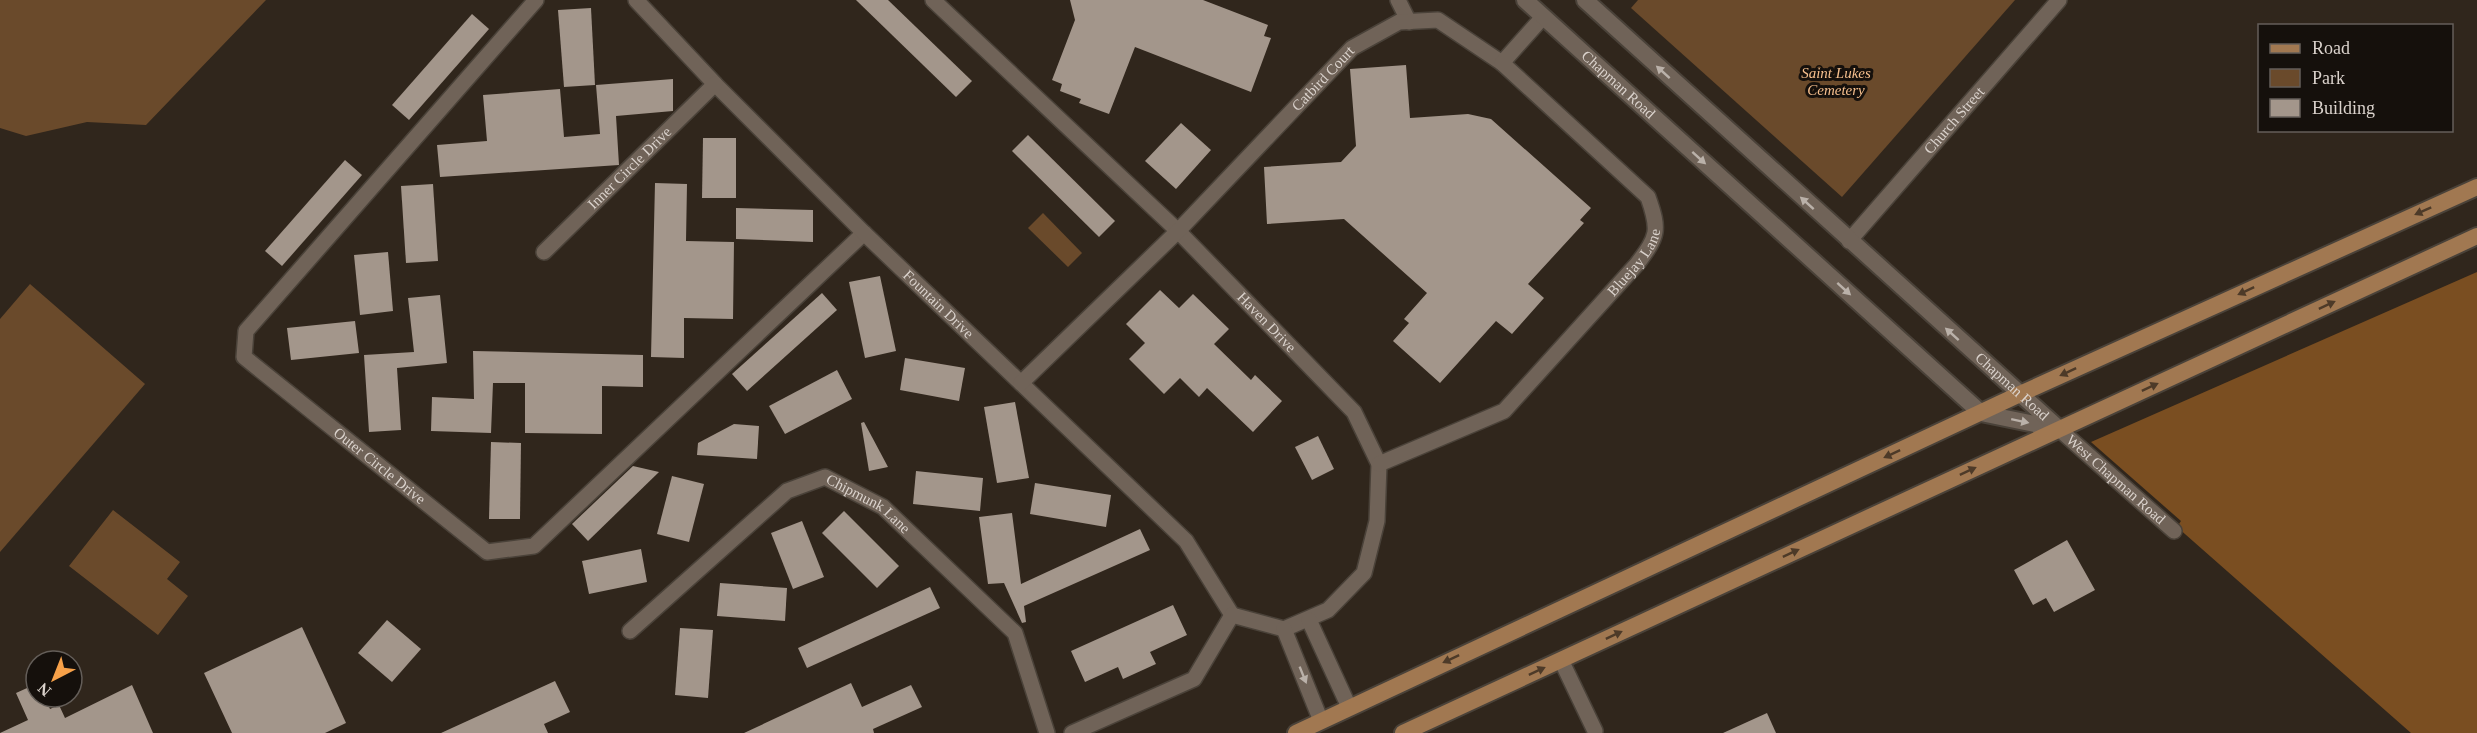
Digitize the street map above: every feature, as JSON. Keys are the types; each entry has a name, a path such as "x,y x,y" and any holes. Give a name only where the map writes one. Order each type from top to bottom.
{"main road":[{"path":"1296,733 2020,394 2477,187"},
{"path":"1402,733 2477,236"}],"street":[{"name":"Outer Circle Drive","path":"536,0 246,331 244,357 487,552 534,546 864,233"},
{"name":"Fountain Drive","path":"636,0 715,84 864,233 1186,540 1232,615"},
{"name":"Haven Drive","path":"933,0 1178,231 1354,412 1380,464 1377,521 1364,573 1328,610 1309,620"},
{"path":"1398,0 1409,22"},
{"name":"Chapman Road","path":"1525,0 1981,413 2059,429"},
{"name":"Chapman Road","path":"1585,0 2059,429"},
{"name":"Church Street","path":"1849,241 2059,0"},
{"path":"1502,63 1543,17"},
{"name":"Catbird Court","path":"1021,383 1178,231 1352,48 1399,22 1438,20 1502,63"},
{"name":"Bluejay Lane","path":"1380,464 1504,411 1637,264 1655,240 1654,215 1648,197 1502,63"},
{"name":"Inner Circle Drive","path":"544,252 715,84"},
{"name":"West Chapman Road","path":"2059,429 2174,531"},
{"name":"Chipmunk Lane","path":"630,631 787,491 825,477 883,507 1015,633 1047,733"},
{"path":"1072,733 1194,679 1232,615 1284,629 1309,620 1349,707"},
{"path":"1284,629 1321,721"},
{"path":"1562,660 1595,730"}],"green space":[{"path":"0,0 266,0 146,125 87,122 26,136 0,128"},
{"name":"Saint Lukes Cemetery","path":"1638,0 2015,0 1842,197 1631,8"},
{"path":"1043,213 1082,253 1068,267 1028,228"},
{"path":"30,284 145,384 0,552 0,319"},
{"path":"113,510 180,562 167,579 188,596 158,635 69,566"}],"shaded area":[{"path":"2477,272 2477,733 2411,733 2177,527 2181,521 2091,442"}],"building":[{"path":"856,0 888,0 972,81 956,97"},
{"path":"1070,0 1203,0 1268,25 1264,36 1271,38 1251,92 1135,47 1109,114 1079,103 1081,99 1060,91 1062,84 1052,80 1075,20"},
{"path":"591,8 595,85 564,87 558,10"},
{"path":"472,14 489,29 409,120 392,105"},
{"path":"1406,65 1410,118 1468,114 1491,119 1591,208 1580,220 1584,223 1528,284 1544,298 1512,334 1496,321 1440,383 1393,341 1409,323 1404,319 1427,293 1344,219 1267,224 1264,167 1341,162 1356,146 1350,69"},
{"path":"673,79 673,111 616,116 619,165 440,177 437,145 487,141 483,95 560,89 564,137 600,134 596,85"},
{"path":"1181,123 1211,150 1176,189 1145,161"},
{"path":"1028,135 1115,221 1099,237 1012,151"},
{"path":"703,138 736,138 736,198 702,198"},
{"path":"345,160 362,175 282,266 265,251"},
{"path":"655,183 687,184 686,241 734,242 733,319 684,318 684,358 651,357"},
{"path":"433,184 438,261 406,263 401,186"},
{"path":"736,208 813,210 813,242 736,239"},
{"path":"388,252 393,311 360,315 354,255"},
{"path":"880,276 896,351 865,358 849,282"},
{"path":"1160,290 1179,308 1193,294 1229,329 1214,344 1251,380 1255,375 1282,401 1253,432 1207,388 1199,397 1180,378 1164,394 1129,359 1145,343 1126,324"},
{"path":"822,293 837,310 747,391 732,374"},
{"path":"440,295 447,363 397,368 401,430 369,432 364,355 414,352 408,298"},
{"path":"355,321 359,353 291,360 287,328"},
{"path":"473,351 643,355 643,387 602,386 602,434 525,433 525,383 493,383 491,433 431,431 432,397 474,399"},
{"path":"905,358 965,368 959,401 900,390"},
{"path":"837,370 852,399 785,434 769,406"},
{"path":"1015,402 1029,478 997,483 984,407"},
{"path":"864,422 888,467 869,471 861,423"},
{"path":"734,424 759,426 757,459 697,455 698,443"},
{"path":"1318,436 1334,469 1312,480 1295,447"},
{"path":"491,442 521,443 520,519 489,519"},
{"path":"633,466 659,472 588,541 572,524"},
{"path":"916,471 983,478 980,511 913,504"},
{"path":"672,476 704,484 689,542 657,534"},
{"path":"1035,483 1111,495 1106,527 1030,514"},
{"path":"844,511 899,566 877,588 822,533"},
{"path":"1012,513 1021,584 1140,529 1150,550 1024,606 1026,622 1022,623 1004,583 988,584 979,517"},
{"path":"802,521 824,577 793,589 771,533"},
{"path":"2067,540 2095,590 2054,612 2046,598 2033,605 2014,570"},
{"path":"641,549 647,582 589,594 582,561"},
{"path":"720,583 787,588 785,621 717,616"},
{"path":"930,587 940,608 807,668 798,648"},
{"path":"1173,605 1187,635 1150,652 1156,664 1123,679 1118,667 1085,682 1071,651"},
{"path":"387,620 421,649 392,682 358,653"},
{"path":"302,627 346,723 325,733 232,733 204,673"},
{"path":"680,628 713,630 708,698 675,695"},
{"path":"555,681 570,712 544,724 548,733 441,733"},
{"path":"851,683 862,707 911,685 922,707 873,729 874,733 744,733"},
{"path":"132,685 153,733 0,733 28,720 16,693 24,689 24,709 61,709 65,718"},
{"path":"1767,713 1776,733 1723,733"}]}
